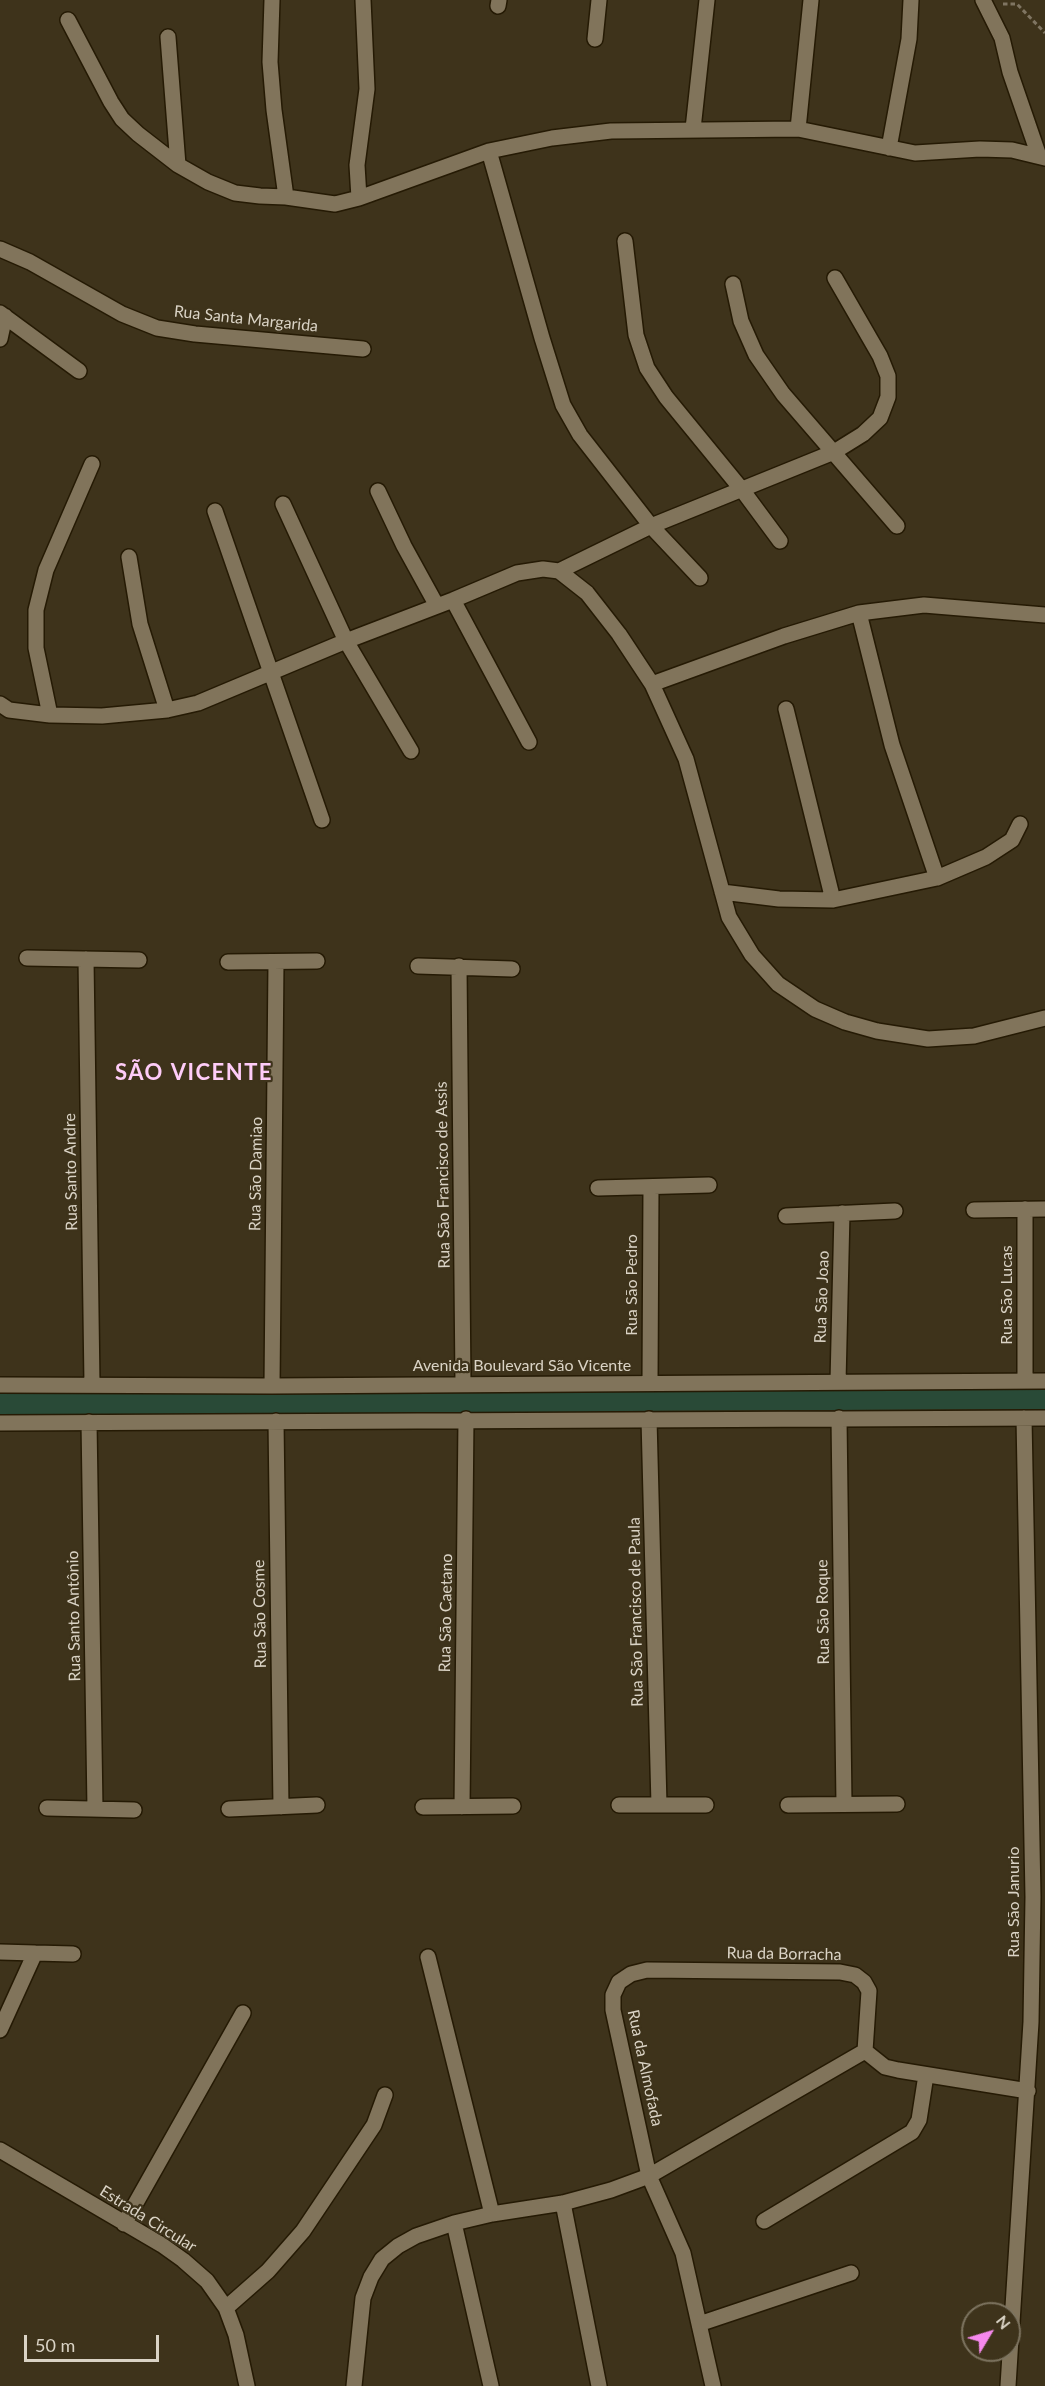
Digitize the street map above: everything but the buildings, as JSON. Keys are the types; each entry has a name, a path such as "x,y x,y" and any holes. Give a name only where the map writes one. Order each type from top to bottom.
{"street":[{"path":"272,0 270,62 286,197"},
{"path":"359,198 357,165 367,89 363,0"},
{"path":"594,39 599,0"},
{"path":"693,129 707,0"},
{"path":"798,129 811,0"},
{"path":"888,148 909,39 911,0"},
{"path":"985,2 1002,38 1010,72 1042,157"},
{"path":"69,20 95,74 122,119 178,165 208,182 235,193 335,204 359,198 489,151 552,138 611,130 798,129 915,153 980,149 1012,150 1042,157"},
{"path":"168,37 178,165"},
{"path":"489,151 563,405 580,435 651,526 700,578"},
{"path":"625,241 636,335 647,368 666,397 743,491 780,541"},
{"name":"Rua Santa Margarida","path":"0,249 30,262 122,314 157,328 195,334 363,349"},
{"path":"559,571 651,526 743,491 834,452 863,434 880,418 888,397 888,376 880,356 835,278"},
{"path":"733,284 741,321 756,355 783,394 897,526"},
{"path":"0,339 2,315"},
{"path":"2,315 79,371"},
{"path":"50,715 36,648 36,610 46,570 92,464"},
{"path":"378,491 404,546 437,606"},
{"path":"283,504 346,641 411,751"},
{"path":"215,511 322,820"},
{"path":"129,557 140,624 167,710"},
{"path":"0,704 9,710 50,715 102,716 167,710 198,704 346,641 517,573 543,569 559,571 587,593 619,634 652,684 686,759 729,917 752,955 778,984 814,1009 845,1022 877,1031 928,1039 974,1036 1045,1018"},
{"path":"453,600 529,742"},
{"path":"652,684 784,636 859,613 924,605 1045,615"},
{"path":"859,613 892,745 937,878"},
{"path":"786,709 833,900"},
{"path":"722,892 779,899 833,900 937,878 986,857 1012,840 1020,824"},
{"path":"27,958 139,960"},
{"name":"Rua Santo Andre","path":"86,959 92,1384"},
{"path":"228,962 317,961"},
{"name":"Rua Sāo Damiao","path":"272,1386 276,962"},
{"path":"418,966 512,969"},
{"name":"Rua Sāo Francisco de Assis","path":"459,966 463,1384"},
{"path":"598,1188 709,1185"},
{"name":"Rua Sāo Pedro","path":"650,1383 651,1187"},
{"name":"Rua Sāo Lucas","path":"1025,1209 1025,1381"},
{"path":"974,1210 1045,1209"},
{"path":"786,1216 895,1211"},
{"name":"Rua Sāo Joao","path":"838,1382 842,1214"},
{"name":"Avenida Boulevard São Vicente","path":"0,1385 272,1386 1045,1381"},
{"name":"Rua Sāo Janurio","path":"1008,2386 1028,2091 1038,2022 1039,1897 1024,1418"},
{"path":"0,1423 1045,1418"},
{"name":"Rua Sāo Caetano","path":"462,1807 466,1419"},
{"name":"Rua Sāo Francisco de Paula","path":"649,1419 659,1805"},
{"name":"Rua Sāo Roque","path":"839,1419 844,1804"},
{"name":"Rua Sāo Cosme","path":"276,1421 281,1807"},
{"name":"Rua Santo Antônio","path":"89,1422 95,1809"},
{"path":"788,1805 897,1804"},
{"path":"229,1809 317,1805"},
{"path":"619,1805 706,1805"},
{"path":"423,1807 513,1806"},
{"path":"47,1808 134,1810"},
{"path":"0,1952 73,1954"},
{"path":"0,2030 35,1953"},
{"path":"428,1957 492,2214"},
{"name":"Rua da Borracha","path":"631,1974 647,1970 840,1971 855,1975 864,1982 869,1991 865,2051"},
{"name":"Rua da Almofada","path":"631,1974 620,1982 613,1995 613,2010 650,2176 683,2253 713,2386"},
{"path":"124,2224 243,2013"},
{"path":"354,2386 363,2298 371,2277 382,2259 398,2246 416,2236 454,2223 492,2214 563,2203 611,2190 650,2176 865,2051 885,2067 1028,2091"},
{"path":"764,2221 896,2144 912,2132 919,2120 926,2074"},
{"path":"226,2308 268,2271 303,2231 374,2125 385,2095"},
{"name":"Estrada Circular","path":"0,2150 162,2245 207,2281 226,2308 236,2335 247,2386"},
{"path":"563,2203 599,2386"},
{"path":"454,2223 491,2386"},
{"path":"699,2324 851,2273"}],"path":[{"path":"985,2 1017,4 1045,33"}],"green space":[{"path":"1045,1385 1045,1409 617,1411 464,1416 0,1420 0,1389"}],"district":[{"name":"SÃO VICENTE","path":"194,1073"}]}
